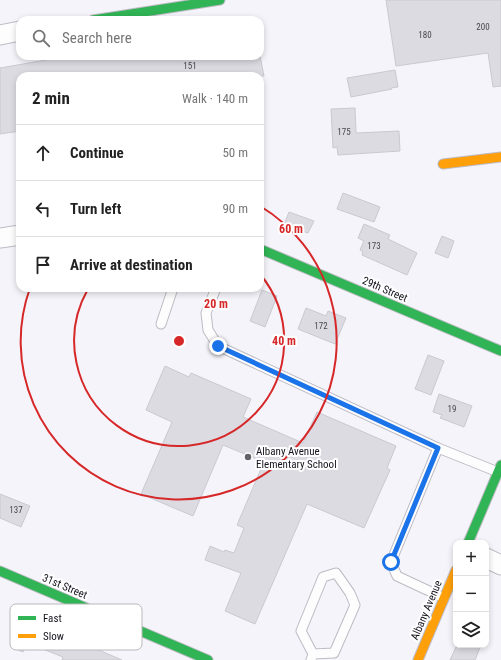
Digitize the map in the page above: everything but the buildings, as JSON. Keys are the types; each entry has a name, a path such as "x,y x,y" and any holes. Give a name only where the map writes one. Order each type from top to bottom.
{"street":[{"path":"118,16 220,0"},
{"path":"0,35 16,32"},
{"path":"443,164 501,157"},
{"path":"0,238 16,236"},
{"name":"29th Street","path":"264,251 501,351"},
{"path":"469,540 500,468"},
{"path":"489,559 501,564"},
{"name":"31st Street","path":"0,571 77,604"},
{"name":"Albany Avenue","path":"418,660 453,576"},
{"name":"31st Street","path":"142,632 208,660"}],"lane":[{"path":"161,324 172,292"},
{"path":"214,292 206,313 208,330 218,346 438,448 500,468"},
{"path":"438,448 391,562 397,576 444,598"},
{"path":"336,573 350,593 355,606 334,653 312,657 301,631 323,577 336,573"}],"traffic: fast":[{"path":"118,16 220,0"},
{"path":"264,251 501,351"},
{"path":"469,540 501,465"},
{"path":"0,571 77,604"},
{"path":"142,632 208,660"}],"traffic: slow":[{"path":"443,164 501,157"},
{"path":"418,660 453,576"}],"place":[{"name":"Albany Avenue Elementary School","path":"248,457"}],"route":[{"path":"218,346 438,448 391,562"}]}
